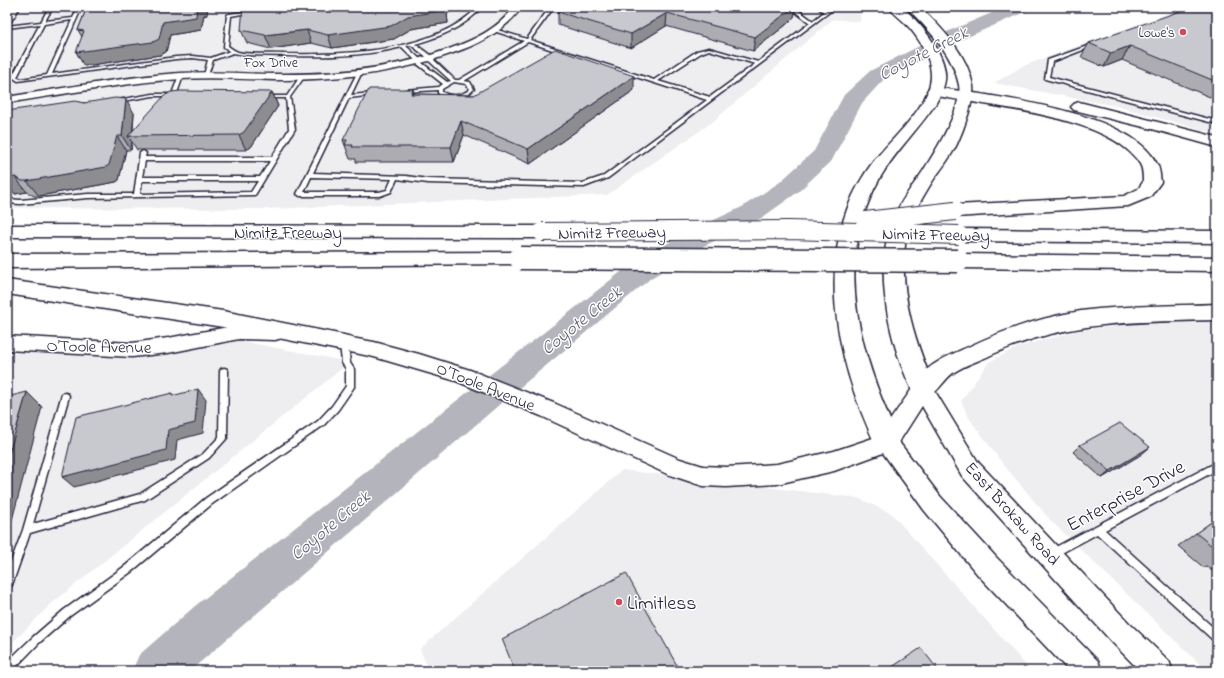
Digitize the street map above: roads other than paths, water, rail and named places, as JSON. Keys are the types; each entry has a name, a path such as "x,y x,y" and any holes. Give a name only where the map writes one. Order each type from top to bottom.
{"main road":[{"path":"886,442 861,382 847,328 844,298 844,267 854,219 871,176 886,155 925,108 937,82 935,59 919,31 906,16 895,7"},
{"path":"914,7 938,32 958,62 966,91"},
{"path":"789,230 955,210 1128,201 1144,193 1152,182 1149,164 1141,153 1114,134 1097,125 1065,115 966,91 937,82"},
{"path":"966,91 1071,105 1156,125 1217,142"},
{"name":"East Brokaw Road","path":"923,389 907,350 897,305 894,275 895,245 902,219 916,194 949,144 957,125 966,91"},
{"name":"Nimitz Freeway","path":"7,231 542,232 789,230 958,235 1217,237"},
{"name":"Nimitz Freeway","path":"7,261 520,258 1217,264"},
{"path":"7,287 223,319 344,343"},
{"path":"923,389 945,367 1010,337 1037,329 1080,319 1123,315 1217,312"}],"street":[{"path":"7,21 16,7"},
{"name":"Fox Drive","path":"7,100 134,80 182,76 302,76 359,74 431,59 473,43 496,30 508,20 518,7"},
{"name":"O’Toole Avenue","path":"7,343 63,347 147,349 209,336 267,332 344,343 416,359 462,374 675,467 703,476 726,477 776,474 834,462 886,442"},
{"path":"923,389 886,442 932,503 987,566 1088,671"},
{"name":"East Brokaw Road","path":"923,389 970,469 1050,554 1120,632 1159,671"}],"lane":[{"path":"51,7 14,77 20,80 193,56 211,59 234,51"},
{"path":"49,76 80,7"},
{"path":"252,12 229,15 226,47 245,54 340,56 392,50 434,37 454,28 473,15 480,7"},
{"path":"461,81 527,40 552,7"},
{"path":"791,7 812,22"},
{"path":"819,7 826,12"},
{"path":"309,175 395,178 428,181 577,185 595,182 606,177 834,7"},
{"path":"7,27 74,19"},
{"path":"496,30 710,99"},
{"path":"1102,42 1050,61 1047,78 1217,123"},
{"path":"412,43 454,81"},
{"path":"403,46 419,62 446,84"},
{"path":"655,81 699,52 709,49 757,63"},
{"path":"206,75 211,59"},
{"path":"359,74 300,194 380,194 389,191 395,178"},
{"path":"174,95 182,76"},
{"path":"7,201 20,202 88,196 253,194 292,128 288,97 302,76"},
{"path":"402,92 440,88 454,81 468,83 472,87 470,91 463,96 447,96 440,93 440,88"},
{"path":"348,97 379,94"},
{"path":"107,103 153,95 181,95"},
{"path":"258,96 288,97"},
{"path":"137,195 143,156 274,159"},
{"path":"139,179 262,179"},
{"path":"7,669 36,640 67,613 128,569 209,501 321,423 336,408 350,387 350,369 346,363 344,343"},
{"path":"27,530 142,497 206,456 223,438 224,371"},
{"path":"7,585 27,530 65,396"},
{"name":"Enterprise Drive","path":"1050,554 1217,466"},
{"path":"1098,529 1217,638"}],"waterway":[{"name":"Coyote Creek","path":"155,671 211,622 488,394 641,271 694,240 751,213 789,187 824,155 852,100 877,75 888,68 956,35 1021,7"}],"place":[{"name":"Lowe's","path":"1183,32"},
{"name":"Limitless","path":"619,602"}]}
